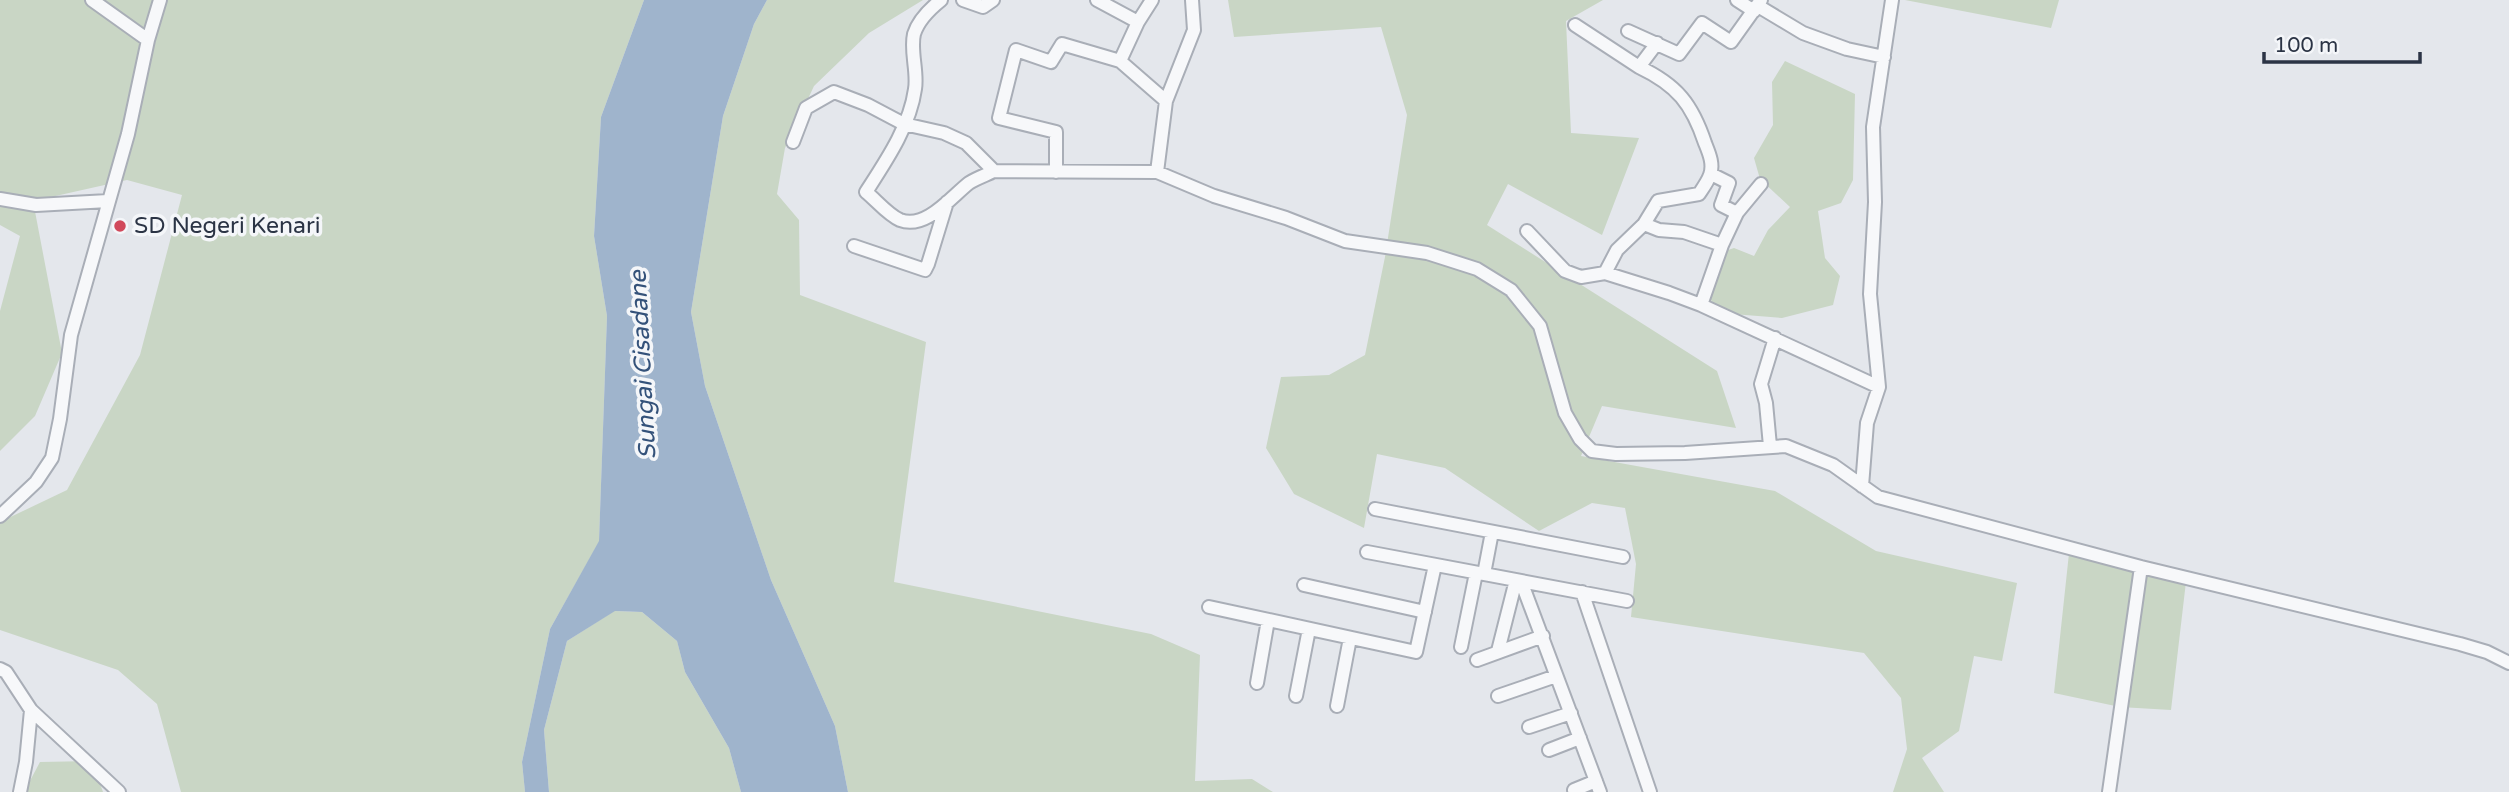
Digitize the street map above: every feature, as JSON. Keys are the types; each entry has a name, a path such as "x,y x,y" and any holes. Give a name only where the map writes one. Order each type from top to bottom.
{"street":[{"path":"92,0 148,40"},
{"path":"0,516 36,482 52,458 71,335 128,134 148,40 160,0"},
{"path":"941,0 929,10 914,34 915,89 904,124 890,154 866,192 897,219 923,219 972,181 994,171 1157,172 1214,196 1286,218 1345,241 1427,253 1493,277 1511,290 1540,326 1565,413 1580,439 1592,451 1616,454 1685,453 1786,446 1833,465 1878,497 2141,567 2460,644 2487,652 2509,663"},
{"path":"962,0 983,7 993,0"},
{"path":"1097,0 1138,22"},
{"path":"1120,61 1138,22 1152,0"},
{"path":"1157,172 1166,101 1194,30 1192,0"},
{"path":"1737,0 1758,6 1803,33 1847,49 1884,57"},
{"path":"1862,486 1867,423 1879,387 1870,293 1875,202 1873,127 1892,0"},
{"path":"1628,31 1679,54 1702,23 1731,42 1758,6"},
{"path":"1575,26 1639,67 1660,77 1683,98 1696,117 1712,163 1711,174 1699,194 1658,201 1644,224 1617,250 1605,273"},
{"path":"1639,67 1657,43"},
{"path":"1056,172 1056,132 999,118 1016,50 1051,62 1062,44 1120,61 1166,101"},
{"path":"793,142 806,108 834,92 868,105 904,124 944,133 966,143 994,171"},
{"path":"1711,174 1729,183 1721,205 1737,213"},
{"path":"1701,305 1721,246 1737,213 1761,184"},
{"path":"0,199 36,205 108,201"},
{"path":"854,246 925,270 947,202"},
{"path":"1644,224 1660,230 1684,232 1721,246"},
{"path":"1527,230 1565,271 1581,277 1605,273 1701,305 1879,387"},
{"path":"1770,446 1766,403 1761,384 1775,338"},
{"path":"1375,509 1623,557"},
{"path":"1461,647 1492,532"},
{"path":"1367,552 1628,601"},
{"path":"1209,607 1416,652 1435,565"},
{"path":"2109,792 2141,567"},
{"path":"1519,581 1543,636 1598,787 1574,790"},
{"path":"1498,651 1519,581"},
{"path":"1304,585 1425,612"},
{"path":"1582,592 1650,792"},
{"path":"1257,682 1268,620"},
{"path":"1296,696 1309,629"},
{"path":"1477,660 1543,636"},
{"path":"1336,706 1350,638"},
{"path":"0,670 6,673 31,709 119,792"},
{"path":"1498,696 1556,676"},
{"path":"20,792 31,709"},
{"path":"1529,727 1571,713"},
{"path":"1549,750 1580,738"}],"green space":[{"path":"0,0 644,0 601,117 594,236 607,316 599,542 550,629 522,762 525,792 181,792 157,704 118,670 0,630 0,522 67,490 140,355 182,195 127,180 33,201 62,353 35,416 0,451 0,311 20,236 0,225"},
{"path":"767,0 923,0 869,33 814,86 785,148 777,194 799,220 800,295 926,342 894,582 1151,634 1200,655 1195,781 1252,779 1273,792 848,792 835,726 771,580 705,386 691,312 723,116 754,24"},
{"path":"1228,0 1603,0 1566,21 1571,133 1639,138 1602,235 1508,184 1487,225 1717,371 1736,428 1602,406 1581,456 1775,491 1876,551 2017,583 2002,661 1974,656 1959,731 1922,758 1944,792 1893,792 1907,749 1901,698 1864,653 1631,617 1636,564 1625,508 1592,503 1539,531 1445,468 1377,454 1364,528 1294,494 1266,448 1281,377 1329,375 1365,355 1385,257 1407,115 1381,27 1234,37"},
{"path":"1905,0 2059,0 2051,28"},
{"path":"1785,61 1855,94 1853,180 1841,203 1818,211 1825,258 1840,276 1833,305 1782,318 1720,313 1704,290 1716,254 1734,248 1754,256 1768,230 1790,207 1760,179 1754,158 1773,125 1772,82"},
{"path":"2070,544 2187,573 2171,710 2120,707 2054,693"},
{"path":"614,611 642,612 677,641 685,672 729,748 741,792 549,792 544,730 567,641"},
{"path":"92,761 103,792 24,792 40,762"}],"water":[{"name":"Sungai Cisadane","path":"644,0 767,0 754,24 723,116 691,312 705,386 771,580 835,726 848,792 741,792 729,748 685,672 677,641 642,612 615,611 567,641 544,730 549,792 525,792 522,762 550,629 599,541 607,316 594,236 601,117"}],"place":[{"name":"SD Negeri Kenari","path":"120,226"}]}
